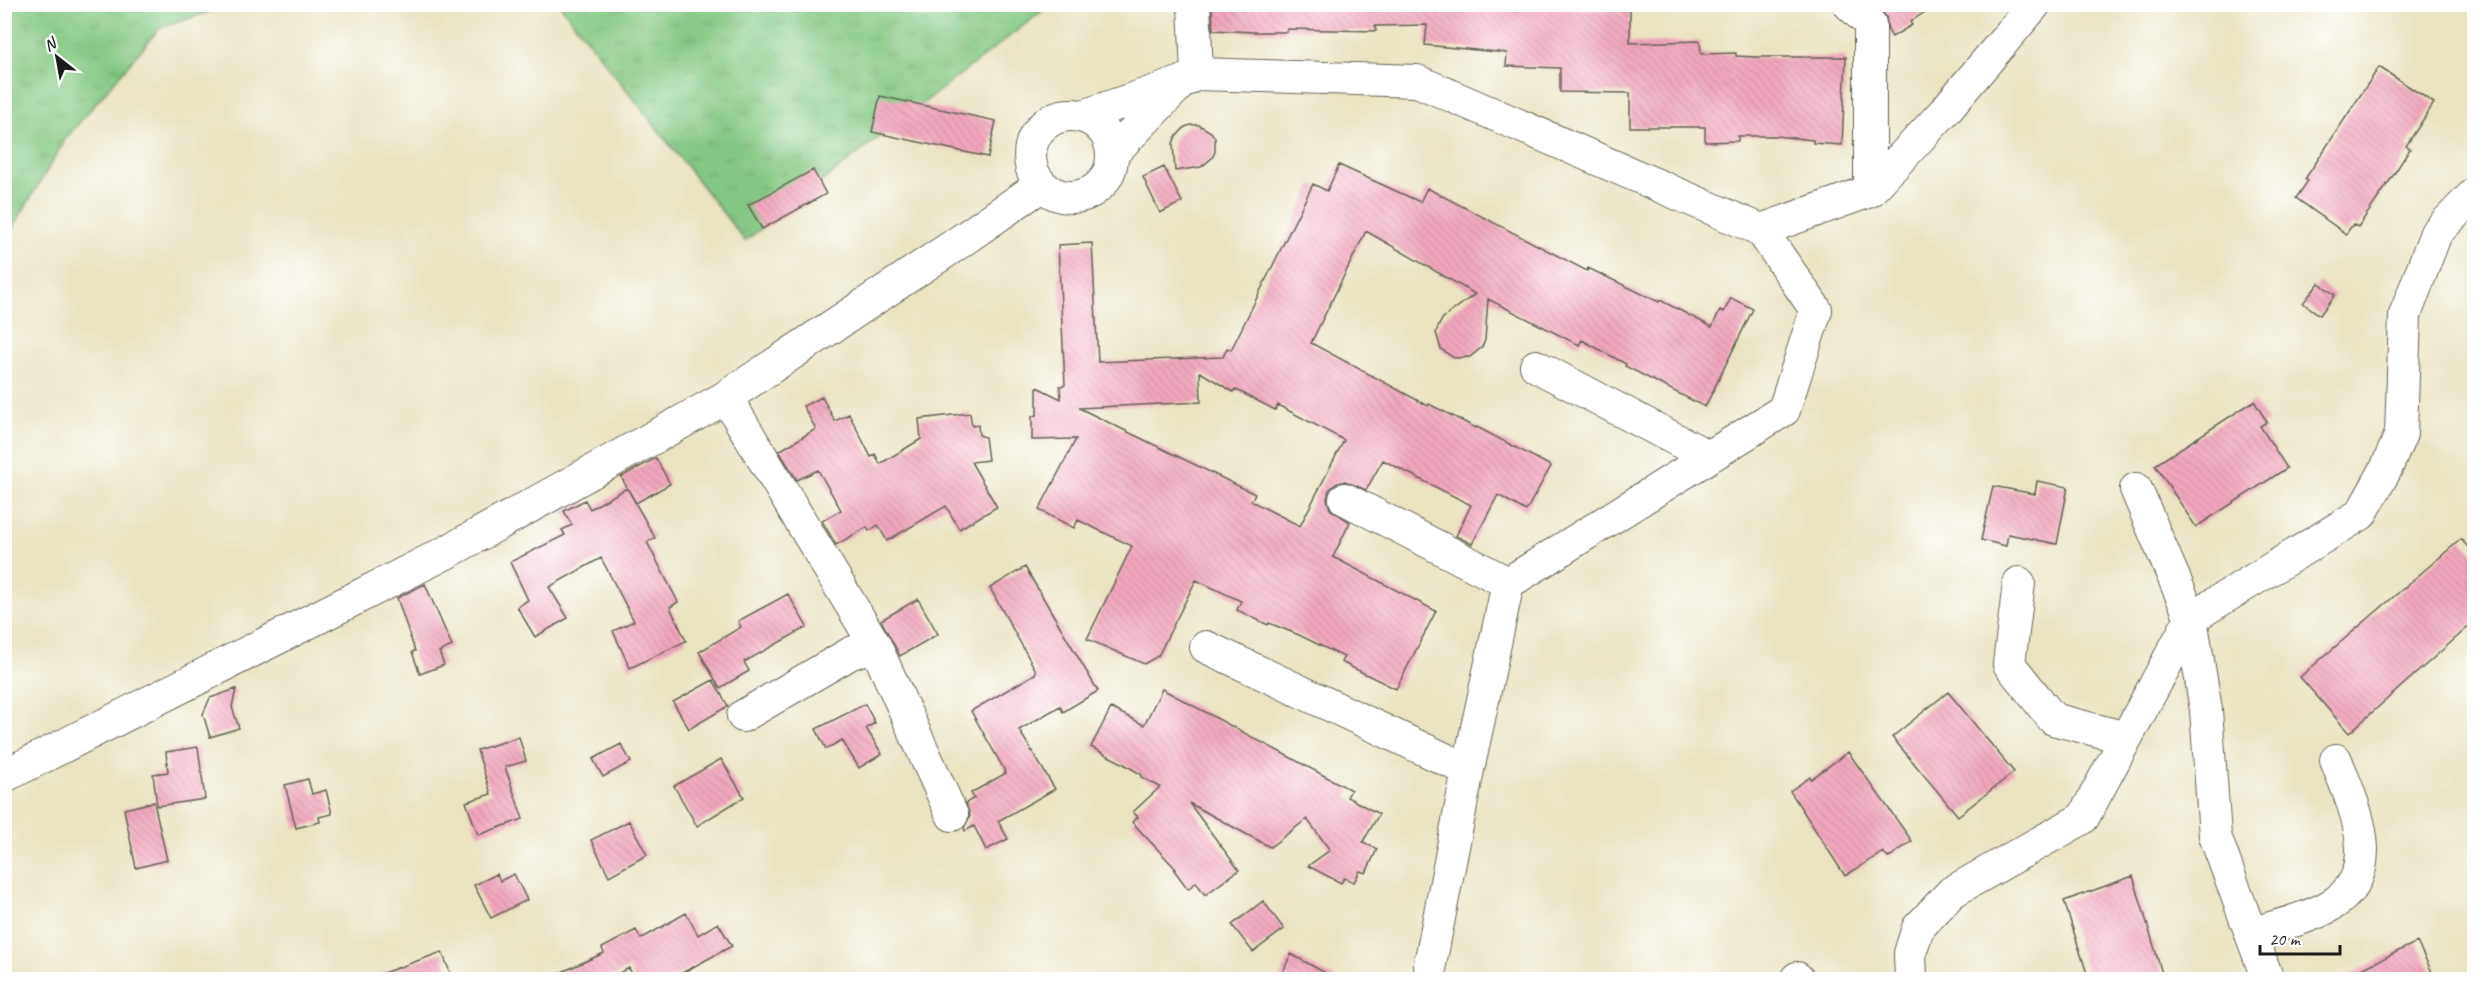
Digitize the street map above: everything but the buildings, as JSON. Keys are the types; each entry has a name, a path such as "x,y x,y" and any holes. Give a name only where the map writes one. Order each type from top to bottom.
{"street":[{"path":"1113,153 1190,78 1194,4"},
{"path":"1849,4 1870,24 1870,190"},
{"path":"1761,230 1870,190 1943,113 2028,9 2035,4"},
{"path":"1083,117 1190,78 1417,81 1761,230 1816,310 1784,410 1508,584 1430,963 1431,980"},
{"path":"1071,114 1083,117 1103,129 1110,140 1113,153 1112,166 1099,188 1088,195 1076,198 1062,197 1040,186 1029,163 1033,140 1039,130 1059,117 1071,114"},
{"path":"4,776 449,551 726,397 1040,186"},
{"path":"1911,980 1910,953 1918,928 1952,892 2083,818 2191,618 2361,514 2386,469 2401,434 2405,315 2436,233 2475,194"},
{"path":"1536,366 1709,457"},
{"path":"726,397 875,645 952,815"},
{"path":"2136,489 2191,618 2206,710 2215,836 2268,980"},
{"path":"1345,499 1508,584"},
{"path":"2019,583 2009,664 2053,720 2126,738"},
{"path":"743,716 851,653 875,645"},
{"path":"1206,647 1468,770"},
{"path":"2252,934 2326,908 2353,888 2362,863 2360,824 2336,760"}],"green space":[{"path":"5,4 229,5 160,28 66,138 5,241"},
{"path":"560,5 1050,5 745,241"}]}
